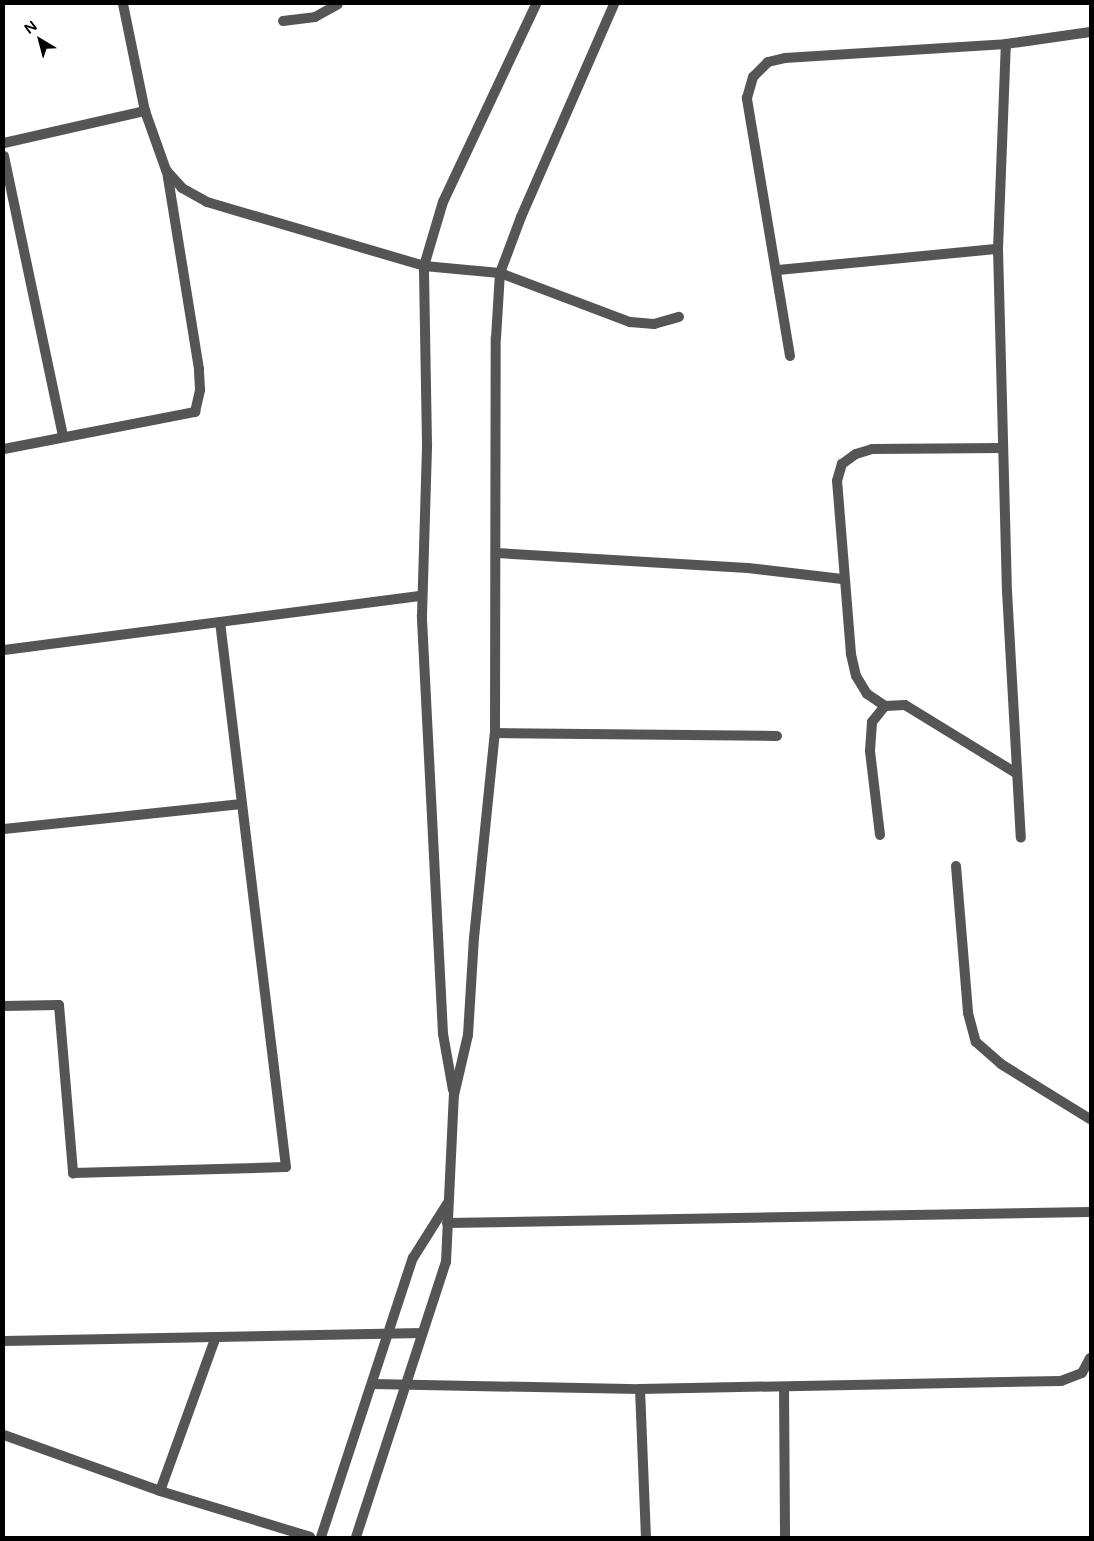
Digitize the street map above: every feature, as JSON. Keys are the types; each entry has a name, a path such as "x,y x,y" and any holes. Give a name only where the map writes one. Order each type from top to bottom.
{"street":[{"path":"4,449 195,412 200,390 199,369 166,170 145,111 123,4"},
{"path":"283,21 315,17 338,4"},
{"path":"454,1095 443,1034 422,596 427,444 424,266 443,202 536,4"},
{"path":"356,1537 446,1262 454,1095 468,1035 474,938 495,733 496,338 500,273 521,217 614,4"},
{"path":"790,356 778,270 747,98 753,77 768,62 785,58 1006,44 1090,32"},
{"path":"1006,44 998,248 1003,448 1016,773 1021,838"},
{"path":"4,143 145,111"},
{"path":"4,156 63,437"},
{"path":"166,170 182,188 206,202 424,266 500,273 630,322 654,324 679,318"},
{"path":"778,270 998,248"},
{"path":"1003,448 872,449 856,454 842,464 837,481 842,580 856,676 867,694 885,706 905,705 1016,773"},
{"path":"496,554 748,568 842,580"},
{"path":"4,650 422,596"},
{"path":"4,1006 59,1005 73,1174 286,1167 220,622"},
{"path":"880,835 870,751 872,722 885,706"},
{"path":"495,733 777,736"},
{"path":"4,829 242,804"},
{"path":"956,866 968,1013 976,1042 1001,1064 1090,1119"},
{"path":"321,1537 414,1258 448,1203"},
{"path":"447,1223 1090,1212"},
{"path":"4,1341 215,1339 389,1332 422,1333"},
{"path":"160,1491 215,1339"},
{"path":"372,1384 404,1387 640,1389 784,1388 1061,1381 1082,1373 1090,1358"},
{"path":"784,1388 785,1537"},
{"path":"640,1389 646,1537"},
{"path":"4,1435 160,1491 310,1537"}]}
